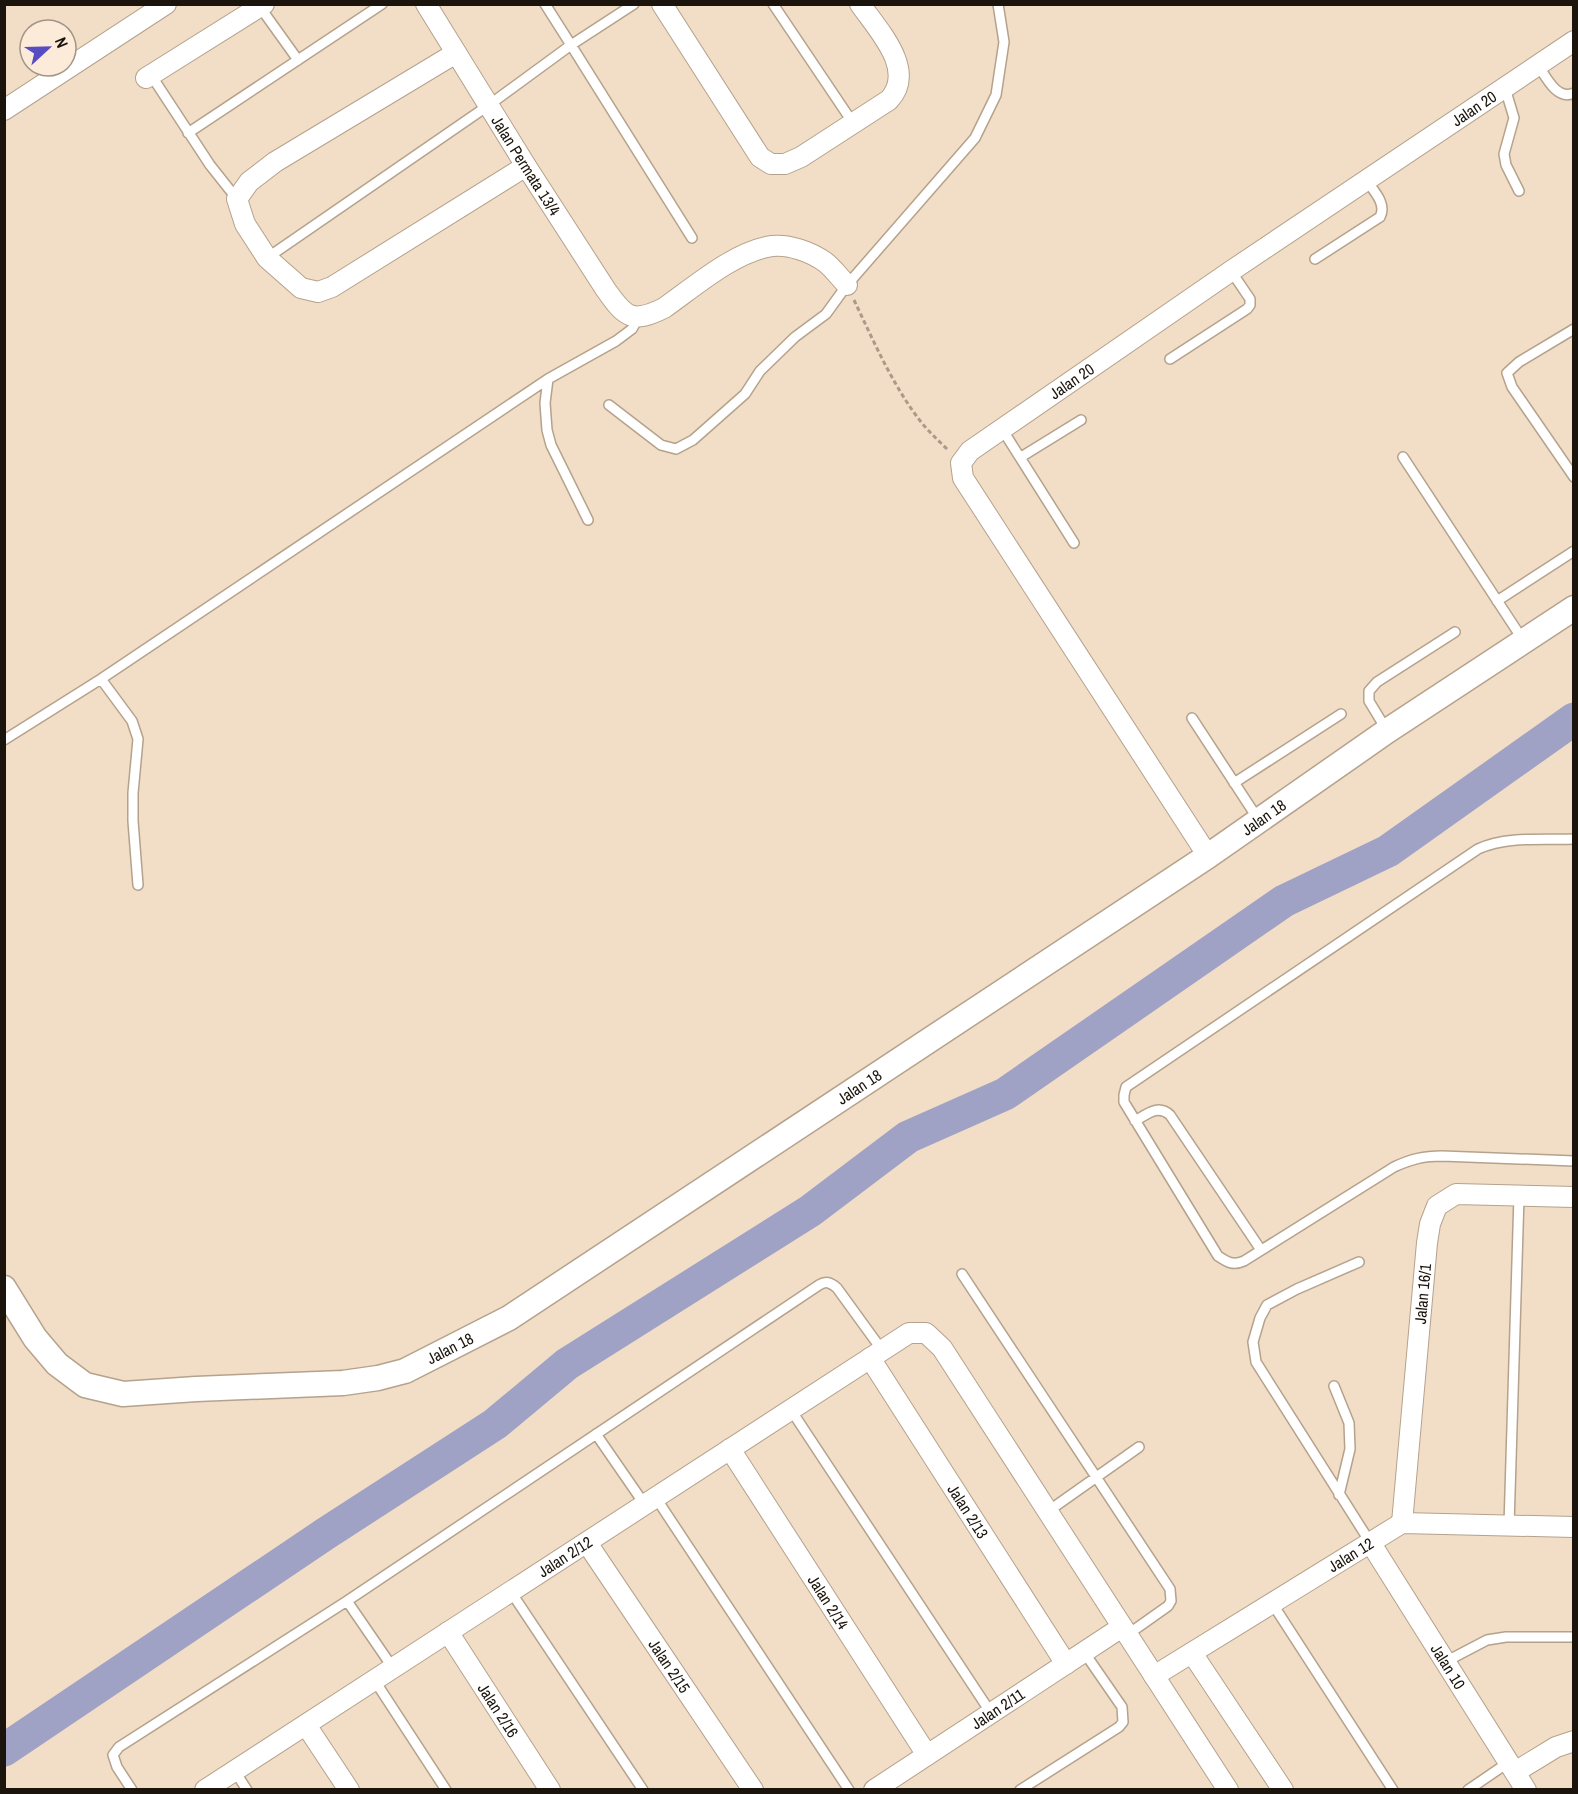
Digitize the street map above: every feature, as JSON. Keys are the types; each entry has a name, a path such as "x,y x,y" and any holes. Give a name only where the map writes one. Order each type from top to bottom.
{"street":[{"path":"4,110 166,4"},
{"name":"Jalan Permata 13/4","path":"426,4 526,166 617,306 626,314 638,318"},
{"path":"662,4 760,157 771,164 785,164 801,157 889,100 897,92 898,65 891,49 860,4"},
{"path":"148,77 262,6"},
{"name":"Jalan 20","path":"961,463 970,450 1231,271 1574,41"},
{"path":"456,53 275,162 249,182 237,199 245,224 267,258 301,288 318,292 332,287 526,166"},
{"path":"638,318 664,309 736,258 773,246 792,248 811,254 826,262 847,285"},
{"path":"961,463 963,478 1208,856"},
{"name":"Jalan 18","path":"4,1288 35,1338 57,1364 85,1385 123,1394 343,1383 405,1371 509,1318 1208,856 1387,731 1574,608"},
{"name":"Jalan 16/1","path":"1402,1523 1430,1224 1437,1206 1456,1194 1574,1197"},
{"name":"Jalan 2/12","path":"205,1790 909,1333 926,1333 942,1348 1047,1512"},
{"name":"Jalan 2/13","path":"876,1354 1066,1664"},
{"name":"Jalan 2/14","path":"730,1449 927,1755"},
{"path":"1047,1512 1228,1790"},
{"path":"1402,1523 1574,1527"},
{"name":"Jalan 12","path":"1154,1676 1402,1523"},
{"name":"Jalan 10","path":"1370,1542 1526,1790"},
{"name":"Jalan 2/15","path":"587,1543 753,1790"},
{"name":"Jalan 2/11","path":"874,1790 1084,1652 1125,1631"},
{"name":"Jalan 2/16","path":"448,1632 550,1790"},
{"path":"1192,1653 1283,1790"},
{"path":"306,1725 349,1790"},
{"path":"1512,1767 1574,1741"}],"lane":[{"path":"188,133 382,4"},
{"path":"544,4 692,238"},
{"path":"267,258 489,105 571,45 634,4"},
{"path":"773,4 853,123"},
{"path":"609,405 661,445 676,449 693,440 745,394 760,370 795,337 826,314 847,285 975,138 996,95 1004,42 998,4"},
{"path":"262,6 298,60"},
{"path":"1538,65 1555,90 1562,95 1570,96 1574,93"},
{"path":"148,77 237,199"},
{"path":"1505,88 1514,118 1504,154 1506,165 1519,191"},
{"path":"1315,259 1380,217 1383,211 1382,205 1366,180"},
{"path":"1170,359 1250,305 1250,299 1231,271"},
{"path":"4,740 101,679 548,379 616,340 632,329 638,318"},
{"path":"1574,329 1519,362 1507,373 1512,387 1574,477"},
{"path":"548,379 545,403 547,430 588,520"},
{"path":"1021,457 1080,420"},
{"path":"1002,429 1074,543"},
{"path":"1402,458 1523,640"},
{"path":"1497,601 1574,551"},
{"path":"1387,731 1369,701 1369,691 1377,682 1455,632"},
{"path":"101,679 132,721 138,739 133,793 138,885"},
{"path":"1234,783 1341,714"},
{"path":"1192,718 1260,821"},
{"path":"1574,839 1503,841 1478,849 1126,1087 1124,1095 1124,1102 1135,1121 1218,1256 1228,1263 1237,1264 1394,1167 1410,1160 1425,1156 1442,1156 1574,1161"},
{"path":"1135,1121 1153,1110 1165,1110 1170,1115 1261,1250"},
{"path":"1509,1526 1519,1196"},
{"path":"1359,1262 1267,1305 1260,1318 1253,1342 1256,1362 1370,1542"},
{"path":"962,1274 1171,1595 1168,1606 1125,1631"},
{"path":"132,1790 117,1767 113,1755 119,1747 347,1601 819,1284 831,1283 837,1288 876,1354"},
{"path":"1334,1386 1349,1423 1350,1449 1339,1495"},
{"path":"791,1410 991,1713"},
{"path":"596,1434 650,1501 849,1790"},
{"path":"1047,1512 1138,1448"},
{"path":"511,1592 643,1790"},
{"path":"347,1601 393,1668"},
{"path":"1272,1604 1393,1790"},
{"path":"1445,1662 1487,1640 1506,1637 1574,1638"},
{"path":"1020,1790 1119,1727 1123,1722 1122,1707 1084,1652"},
{"path":"375,1681 446,1790"},
{"path":"1468,1790 1512,1767"},
{"path":"234,1770 247,1790"}],"path":[{"path":"847,285 883,361 908,403 922,423 961,463"}],"waterway":[{"path":"4,1750 325,1534 495,1424 567,1364 810,1211 908,1137 1005,1094 1284,901 1388,851 1574,719"}]}
